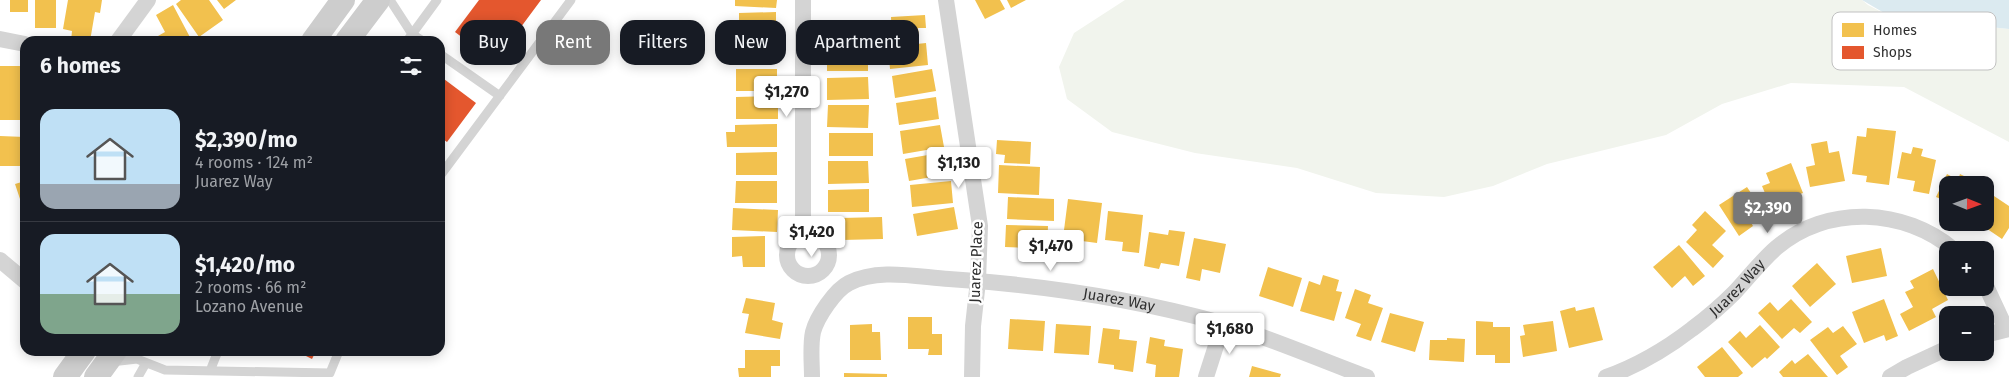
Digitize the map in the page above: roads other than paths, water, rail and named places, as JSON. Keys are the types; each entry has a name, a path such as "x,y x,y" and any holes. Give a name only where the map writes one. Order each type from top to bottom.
{"main road":[{"path":"316,36 343,0"},
{"path":"351,36 378,0"},
{"path":"65,377 80,356"}],"street":[{"path":"122,36 148,0"},
{"path":"803,0 803,235"},
{"name":"Juarez Place","path":"946,0 980,226 978,280 973,326 972,377"},
{"path":"0,39 20,43"},
{"name":"Juarez Way","path":"1606,377 1650,358 1692,329 1734,293 1778,246 1800,233 1827,221 1853,217 1882,217 1909,224 1943,241"},
{"path":"0,260 20,277"},
{"name":"Juarez Way","path":"812,377 814,332 827,306 847,284 871,275 1022,284 1094,294 1153,305 1223,324 1367,377"},
{"path":"1991,296 2008,329 1994,332"},
{"path":"1206,377 1223,324"},
{"path":"1890,377 1939,352"}],"lane":[{"path":"390,0 408,36"},
{"path":"410,36 437,0"},
{"path":"445,169 571,0"},
{"path":"445,58 500,96"},
{"path":"210,371 216,356"},
{"path":"103,360 136,359 165,370 330,373 337,356"},
{"path":"138,377 146,363"}]}
